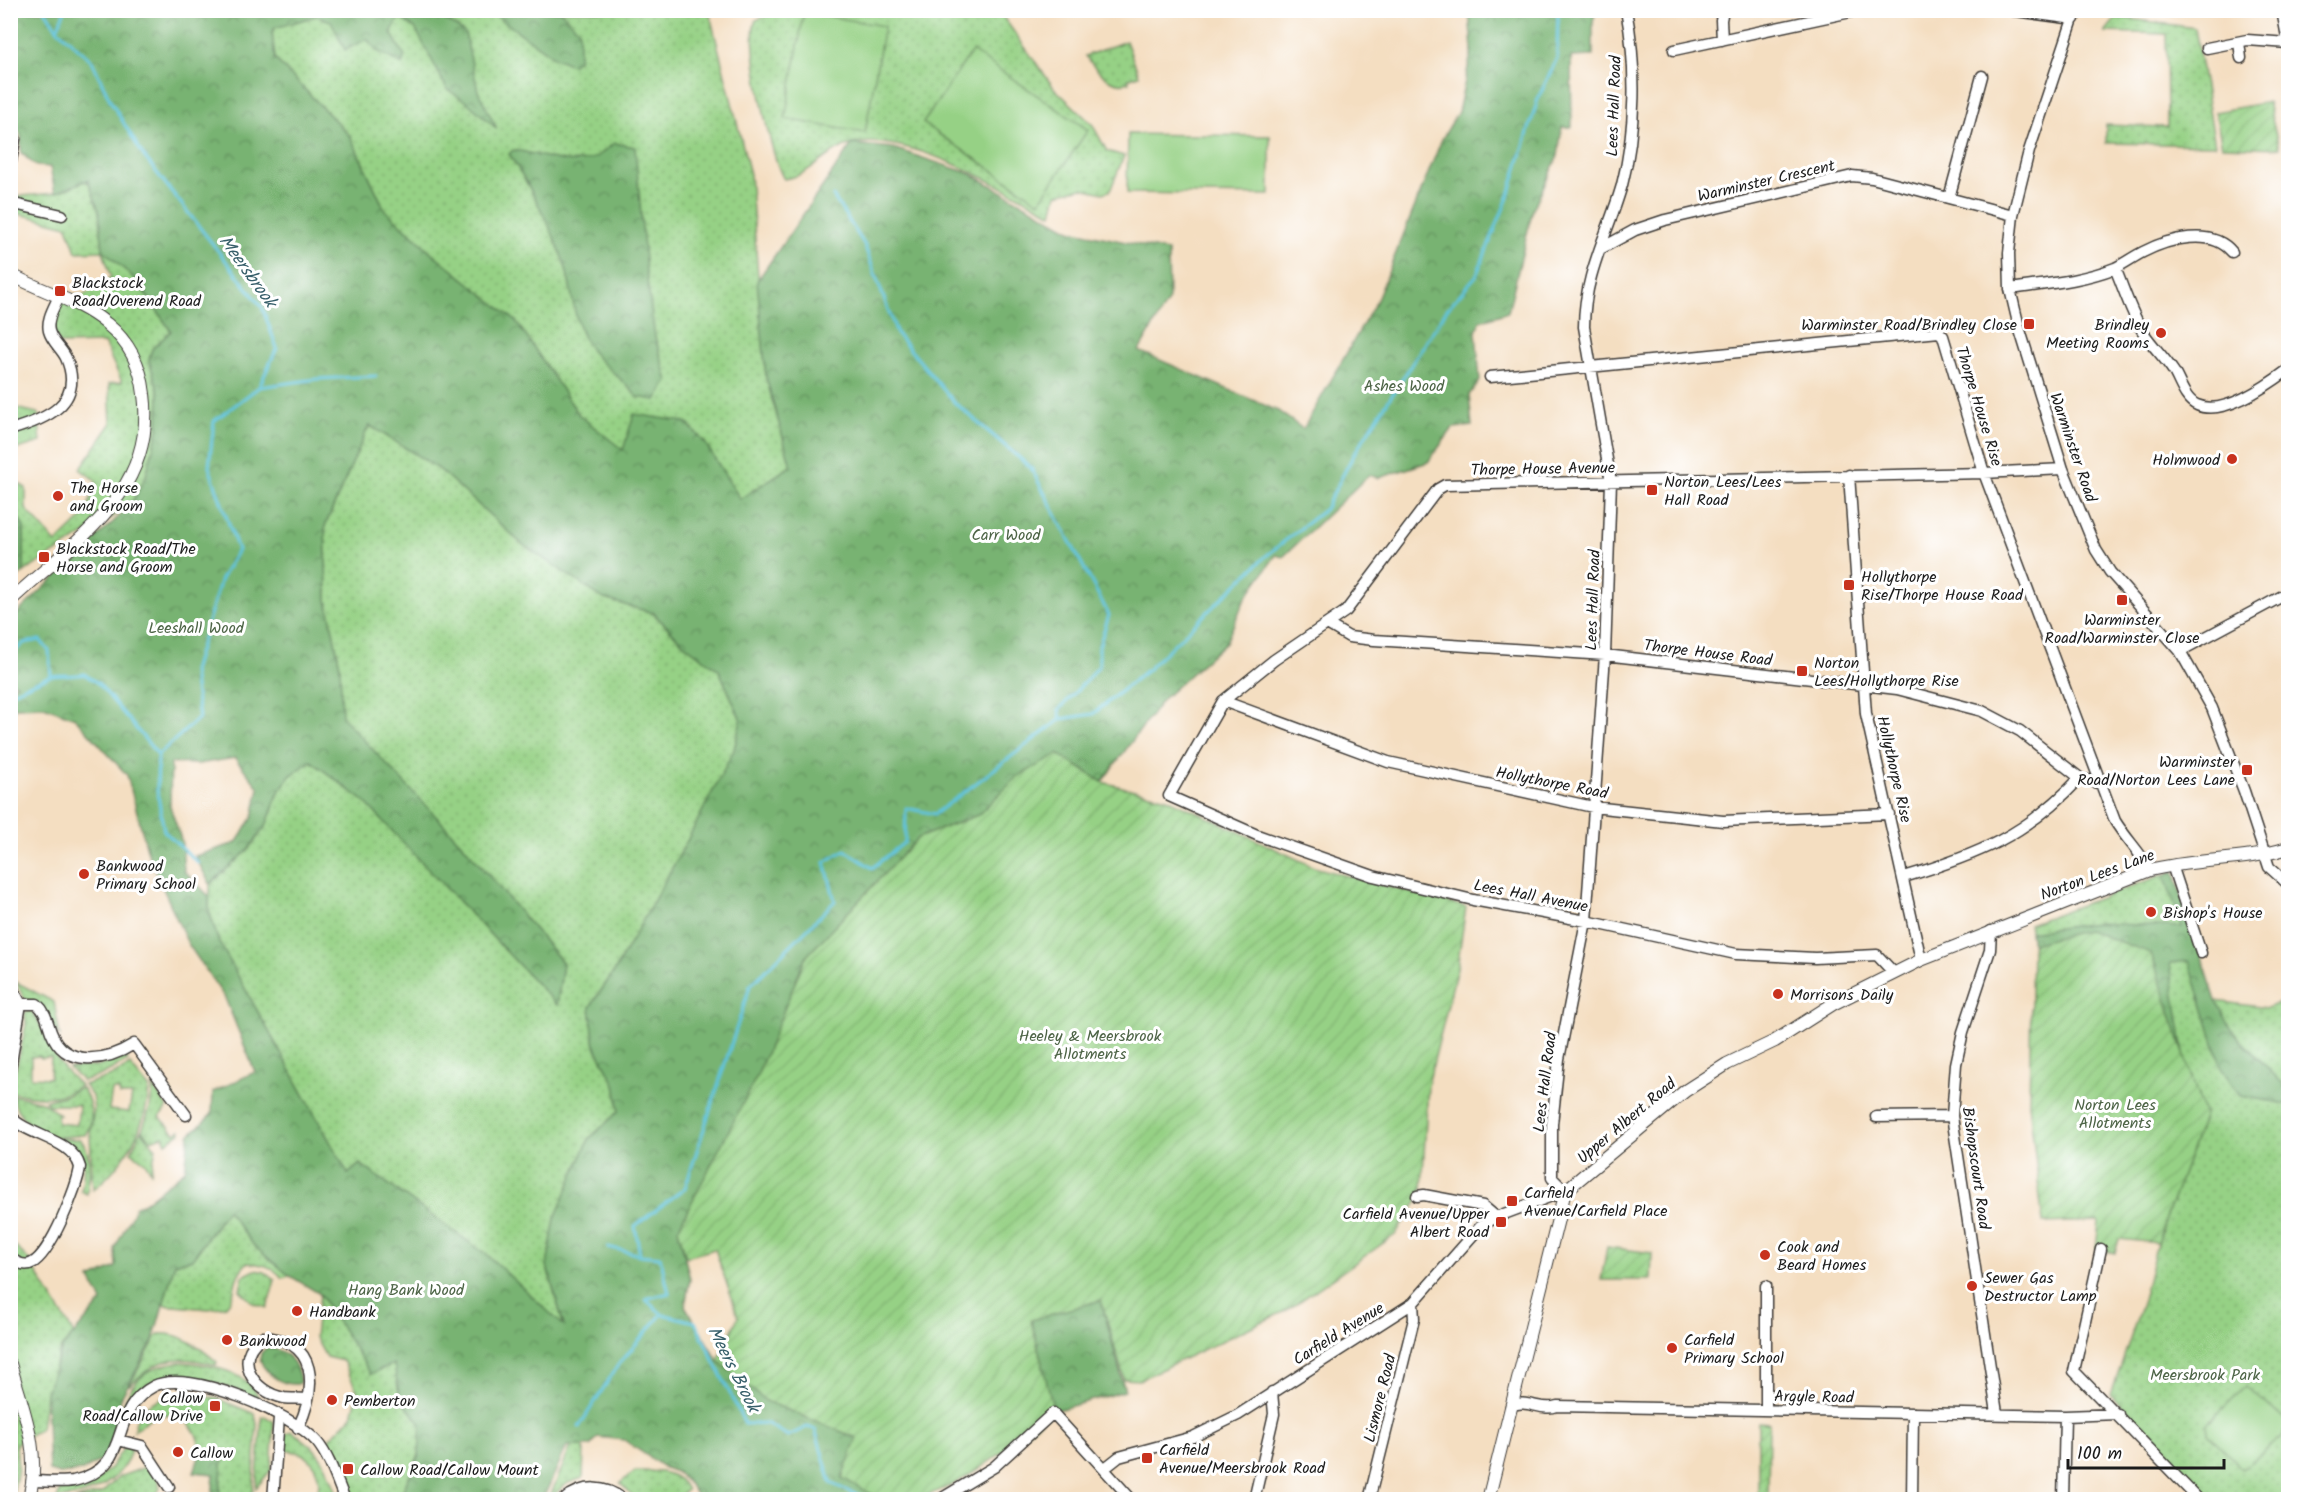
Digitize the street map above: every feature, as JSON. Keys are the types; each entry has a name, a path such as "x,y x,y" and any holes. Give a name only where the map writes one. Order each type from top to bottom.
{"street":[{"name":"Lees Hall Road","path":"1565,1191 1552,1178 1552,1124 1559,1059 1586,921 1605,655 1611,482 1584,327 1584,303 1587,282 1600,249 1629,156 1632,67 1626,10"},
{"path":"1722,40 1723,10"},
{"path":"1674,50 1860,10"},
{"path":"2008,10 2075,15"},
{"path":"2207,48 2247,40 2288,43 2282,10"},
{"name":"Warminster Road","path":"2075,15 2029,150 2013,215 2009,254 2010,289 2063,469 2096,550 2110,572 2180,651 2212,708 2244,791 2265,855 2276,876 2289,884"},
{"path":"2239,42 2241,58"},
{"path":"1949,198 1982,76"},
{"path":"10,125 15,149 10,166"},
{"name":"Warminster Crescent","path":"1600,249 1635,230 1665,220 1832,178 1852,176 1872,178 2013,215"},
{"path":"10,203 62,215"},
{"path":"2010,289 2082,277 2115,268 2161,244 2192,238 2224,242 2232,252"},
{"path":"2115,268 2144,334 2174,371 2188,399 2196,405 2209,407 2238,401 2262,389 2289,370"},
{"path":"10,274 97,315 110,326 135,359 141,374 146,410 143,442 128,484 114,505 10,601"},
{"path":"10,430 53,414 62,406 67,394 70,370 66,358 49,330 49,322 59,296"},
{"name":"Thorpe House Rise","path":"1490,377 1939,332 1943,336 1984,473 2115,821 2129,845 2140,853 2150,870"},
{"name":"Thorpe House Avenue","path":"1169,796 1223,701 1274,660 1346,611 1438,489 1445,485 1984,473 2063,469"},
{"name":"Hollythorpe Rise","path":"1850,475 1866,687 1866,714 1921,960"},
{"path":"2180,651 2289,593"},
{"name":"Thorpe House Road","path":"1327,624 1349,637 1374,640 1605,655 1897,689 1982,711 2020,731 2080,778 2101,784"},
{"name":"Hollythorpe Road","path":"1223,701 1388,762 1593,807 1723,820 1889,813"},
{"path":"1904,877 1952,863 2022,831 2054,806 2080,778"},
{"name":"Lees Hall Avenue","path":"1169,796 1257,835 1373,876 1473,900 1586,921 1736,954 1815,958 1877,955 1893,972"},
{"name":"Norton Lees Lane","path":"1991,931 2150,870 2265,855 2289,848"},
{"path":"2175,865 2174,871 2201,953"},
{"name":"Upper Albert Road","path":"1565,1191 1685,1091 1727,1064 1775,1041 1833,1004 1893,972 1991,931"},
{"name":"Bishopscourt Road","path":"1991,931 1990,950 1963,1032 1956,1064 1952,1116 1997,1413"},
{"path":"10,984 21,1004 10,1070"},
{"path":"21,1004 37,1004 43,1010 58,1045 64,1052 77,1058 104,1057 120,1053 134,1044 186,1115"},
{"path":"10,1116 19,1126 68,1150 80,1167 74,1192 45,1252 31,1264 24,1265 10,1258"},
{"path":"1876,1117 1952,1116"},
{"path":"1488,1500 1565,1191"},
{"name":"Carfield Avenue","path":"1105,1468 1119,1457 1193,1437 1216,1427 1413,1303 1480,1227 1496,1217 1565,1191"},
{"path":"1418,1196 1424,1195 1483,1206 1496,1217"},
{"path":"2101,1249 2073,1366 2077,1376 2118,1414 2199,1500"},
{"path":"1766,1286 1766,1410"},
{"name":"Lismore Road","path":"1369,1500 1414,1319 1413,1303"},
{"path":"298,1428 308,1399 312,1377 306,1361 296,1347 274,1337 262,1337 252,1345 246,1356 249,1371 259,1385 284,1398 308,1399"},
{"path":"10,1364 16,1404 31,1438 32,1481 29,1499"},
{"path":"32,1481 71,1481 104,1468 114,1455 127,1413 138,1397 156,1385 177,1382 199,1383 234,1395 279,1417 316,1441 345,1500"},
{"path":"1254,1500 1274,1414 1272,1392"},
{"name":"Argyle Road","path":"1511,1406 1521,1403 1550,1409 1557,1406 2066,1416 2118,1414"},
{"path":"939,1500 994,1467 1053,1413 1132,1500"},
{"path":"1912,1500 1913,1413"},
{"path":"2063,1500 2066,1416"},
{"path":"273,1500 279,1417"},
{"path":"118,1440 142,1446 169,1486"},
{"path":"564,1500 572,1492 586,1488 603,1489 624,1500"}],"green space":[{"path":"288,10 709,11 750,174 766,377 791,466 740,499 705,443 686,422 623,451 579,415 515,321 432,253 385,210 350,136 275,59 272,32"},
{"path":"781,10 999,11 1054,88 1092,124 1107,151 1124,156 1110,191 1103,193 1082,188 1057,194 1052,214 955,164 900,146 875,142 843,147 803,173 784,179 773,149 761,99 754,49 756,20"},
{"path":"11,11 434,11 465,33 478,91 497,129 468,103 447,89 415,28 399,18 391,33 404,55 403,65 377,51 367,39 345,50 331,21 316,16 275,28 272,32 275,59 350,136 385,210 432,253 516,321 579,415 623,450 634,414 686,422 705,443 740,499 791,466 766,377 757,281 852,144 893,148 971,174 1070,230 1168,251 1169,299 1139,351 1278,411 1303,429 1377,300 1442,139 1458,112 1472,50 1469,11 1596,11 1593,21 1593,56 1571,57 1572,127 1562,127 1558,156 1533,209 1508,312 1480,321 1476,332 1480,381 1469,395 1472,426 1453,428 1428,462 1379,478 1369,475 1283,557 1276,555 1245,599 1226,642 1163,699 1102,782 1058,754 1017,777 978,815 918,838 805,958 758,1074 678,1229 690,1279 685,1306 718,1361 766,1401 857,1438 842,1478 890,1499 699,1499 690,1485 676,1472 665,1468 624,1440 598,1437 590,1446 567,1446 543,1499 399,1499 419,1455 421,1424 400,1398 394,1364 371,1374 320,1294 290,1276 255,1247 227,1210 192,1259 175,1263 153,1340 121,1398 112,1447 105,1458 82,1471 60,1474 49,1471 46,1393 62,1348 102,1301 90,1279 116,1267 115,1248 136,1206 144,1203 185,1170 189,1135 212,1114 213,1092 255,1072 225,998 188,944 149,857 127,775 75,718 44,706 16,707 11,711 11,687 17,684 11,681 11,619 130,506 146,476 158,430 159,393 149,360 152,349 171,331 136,280 103,250 99,211 88,180 55,193 50,167 36,166 21,153 21,136 11,117","holes":["369,425 439,469 522,544 604,599 653,613 685,645 719,670 741,720 734,750 685,845 615,970 590,1007 595,1046 615,1084 619,1111 589,1139 555,1218 547,1266 564,1326 487,1255 360,1164 348,1174 218,940 209,911 209,896 184,871 182,842 170,806 171,763 198,764 235,758 259,788 253,817 236,843 195,856 210,884 247,851 266,826 279,791 290,776 311,761 364,801 557,1005 563,963 464,846 342,717 340,667 327,600 325,526"]},
{"path":"489,11 560,11 579,30 579,59 572,65 555,58"},
{"path":"804,12 884,26 865,133 785,119"},
{"path":"2117,17 2195,28 2215,145 2106,143 2106,125 2167,127 2166,34 2105,32"},
{"path":"1126,41 1139,75 1128,79 1129,82 1116,83 1110,80 1085,56"},
{"path":"972,51 1088,130 1039,202 923,123"},
{"path":"2268,102 2279,148 2222,146 2215,112"},
{"path":"1128,134 1270,136 1270,195 1127,193"},
{"path":"614,143 635,147 646,272 655,337 668,381 656,400 637,397 590,348 578,323 566,269 549,225 509,154 513,150 562,160 582,161 597,156"},
{"path":"88,180 99,211 103,250 136,280 171,331 152,349 149,360 159,393 158,430 146,476 130,506 24,572 24,528 20,520 11,519 11,479 26,488 26,509 56,543 86,514 96,481 80,469 111,424 109,384 122,382 104,343 60,344 51,330 60,295 84,295 111,277 103,251 76,252 67,226 11,212 11,197 55,193"},
{"path":"11,407 38,413 41,442 11,451"},
{"path":"369,425 439,469 522,544 604,598 653,613 685,645 719,670 741,720 734,750 685,845 615,970 590,1007 595,1046 615,1084 619,1111 589,1139 547,1267 564,1327 487,1255 360,1164 348,1174 218,940 209,910 210,884 247,851 266,826 279,791 290,776 311,761 364,801 557,1005 563,963 464,846 341,717 340,667 327,600 325,526"},
{"path":"11,519 20,520 24,528 24,572 11,584"},
{"name":"Heeley & Meersbrook Allotments","path":"1058,754 1102,782 1167,798 1314,867 1466,907 1457,968 1428,1085 1422,1190 1420,1197 1395,1235 1287,1310 1139,1380 1124,1379 1101,1300 1031,1320 1054,1411 998,1456 954,1484 932,1494 909,1499 881,1498 842,1478 857,1438 766,1401 718,1361 738,1317 715,1249 686,1257 678,1229 758,1074 805,958 918,838 978,815 1017,777"},
{"name":"Meersbrook Park","path":"2174,871 2216,1001 2267,1008 2288,998 2288,1499 2211,1499 2111,1395 2143,1300 2157,1243 2204,1115 2151,954 2087,930 2032,944 2029,924"},
{"path":"2174,871 2216,1001 2235,1034 2287,1088 2288,1104 2240,1096 2222,1069 2189,961 2170,963 2184,1053 2150,953 2087,930 2032,944 2030,932 2095,923 2182,927 2164,875"},
{"name":"Norton Lees Allotments","path":"2087,930 2151,953 2204,1115 2157,1243 2119,1239 2115,1253 2096,1249 2099,1221 2043,1223 2029,1104 2032,944"},
{"path":"16,982 54,1002 60,1036 24,998"},
{"path":"31,1011 34,1014 60,1063 80,1085 64,1094 46,1097 11,1092 26,1025 25,1012","holes":["40,1056 41,1058 51,1057 50,1078 31,1077 31,1057"]},
{"path":"126,1057 128,1061 99,1076 82,1081 69,1068 99,1066"},
{"path":"130,1065 149,1088 147,1103 132,1145 115,1169 93,1190 90,1135 94,1109 92,1096 84,1085 111,1076","holes":["112,1090 119,1090 120,1095 132,1095 129,1112 109,1110"]},
{"path":"153,1086 167,1107 160,1117 175,1133 180,1130 181,1132 166,1143 163,1136 151,1140 142,1130 150,1108"},
{"path":"81,1087 91,1111 90,1123 85,1135 58,1137 37,1131 20,1114 13,1095 42,1102 60,1115 57,1116 58,1123 77,1125 79,1105 49,1105 45,1101 67,1095"},
{"path":"141,1131 156,1148 151,1172 145,1162 131,1152"},
{"path":"57,1139 80,1139 84,1144 90,1165 87,1194 81,1191 84,1172 81,1159 73,1149"},
{"path":"227,1210 255,1247 290,1276 282,1278 267,1266 247,1263 238,1275 232,1296 226,1306 209,1309 163,1305 175,1263 193,1259"},
{"path":"10,1241 29,1260 74,1334 61,1348 46,1393 41,1428 16,1444 18,1468 12,1500"},
{"path":"1607,1247 1652,1253 1651,1280 1601,1280"},
{"path":"255,1270 265,1272 275,1280 267,1308 253,1303 240,1290 243,1276"},
{"path":"320,1294 371,1373 394,1363 400,1398 421,1424 419,1455 399,1499 355,1499 345,1470 323,1445 352,1416 358,1393 343,1361 326,1357 315,1337"},
{"path":"1101,1300 1125,1391 1054,1411 1031,1320"},
{"path":"158,1334 183,1338 204,1351 217,1362 216,1365 189,1360 168,1360 150,1369 129,1386"},
{"path":"267,1347 280,1351 290,1358 299,1375 298,1384 280,1381 266,1370 260,1360 261,1353"},
{"path":"179,1362 201,1364 237,1375 255,1390 259,1400 210,1382 175,1377 158,1380 143,1387 131,1399 116,1433 123,1406 134,1385 152,1370"},
{"path":"2246,1386 2288,1423 2282,1437 2242,1469 2208,1433 2207,1424"},
{"path":"175,1393 216,1398 255,1414 257,1424 253,1491 246,1499 219,1499 223,1457 200,1454 197,1436 187,1422 172,1415 163,1415 153,1417 134,1431 135,1423 142,1410"},
{"path":"265,1416 274,1422 271,1470 256,1488 262,1417"},
{"path":"1758,1422 1769,1423 1768,1499 1758,1499"},
{"path":"291,1431 317,1452 327,1468 339,1499 316,1499 318,1482 314,1466 303,1455 286,1451 284,1435"},
{"path":"125,1446 132,1446 122,1469 114,1478 82,1495 57,1499 61,1487 81,1487 98,1479 111,1467"},
{"path":"571,1446 584,1446 583,1478 568,1483 549,1499"},
{"path":"200,1454 223,1457 219,1499 191,1499 191,1496 212,1498 214,1474 194,1472"},
{"path":"148,1466 156,1473 160,1488 154,1499 74,1500 102,1493 119,1477"},
{"path":"635,1471 657,1471 672,1475 683,1483 687,1490 676,1499 635,1499 620,1483"}],"waterway":[{"path":"45,10 57,29"},
{"name":"Meersbrook","path":"65,10 57,29 92,61 111,102 143,155 262,307 277,348 259,387 214,421 209,467 238,550 221,579 193,671 199,718 158,755"},
{"path":"640,1255 635,1226 685,1188 750,986 835,901 825,862 845,850 872,868 905,842 906,808 935,814 1061,719 1093,714 1147,670 1266,556 1325,509 1354,454 1447,309 1476,276 1509,195 1538,99 1557,58 1558,10"},
{"path":"833,196 864,244 897,334 954,402 1031,468 1109,615 1099,646 1099,666 1059,710 1061,719"},
{"path":"259,387 317,379 376,376"},
{"name":"Meers Brook","path":"10,656 24,643 40,640 49,651 51,676 84,674 99,684 158,755 157,790 164,831 198,863"},
{"path":"10,693 50,676"},
{"name":"Meers Brook","path":"608,1247 640,1255 660,1257 669,1293 645,1299 662,1314 695,1322 745,1424 766,1423 788,1436 807,1427 815,1429 831,1483 875,1500"},
{"path":"579,1427 618,1365 662,1314"},
{"name":"Meers Brook","path":"916,1500 924,1497 928,1500"}],"place":[{"name":"Blackstock Road/Overend Road","path":"60,291"},
{"name":"Warminster Road/Brindley Close","path":"2029,324"},
{"name":"Brindley Meeting Rooms","path":"2161,333"},
{"name":"Holmwood","path":"2232,459"},
{"name":"Norton Lees/Lees Hall Road","path":"1652,490"},
{"name":"The Horse and Groom","path":"58,496"},
{"name":"Blackstock Road/The Horse and Groom","path":"44,557"},
{"name":"Hollythorpe Rise/Thorpe House Road","path":"1849,585"},
{"name":"Warminster Road/Warminster Close","path":"2122,600"},
{"name":"Norton Lees/Hollythorpe Rise","path":"1802,671"},
{"name":"Warminster Road/Norton Lees Lane","path":"2247,770"},
{"name":"Bankwood Primary School","path":"84,874"},
{"name":"Bishop's House","path":"2151,912"},
{"name":"Morrisons Daily","path":"1778,994"},
{"name":"Carfield Avenue/Carfield Place","path":"1512,1201"},
{"name":"Carfield Avenue/Upper Albert Road","path":"1501,1222"},
{"name":"Cook and Beard Homes","path":"1765,1255"},
{"name":"Sewer Gas Destructor Lamp","path":"1972,1286"},
{"name":"Handbank","path":"297,1311"},
{"name":"Bankwood","path":"227,1340"},
{"name":"Carfield Primary School","path":"1672,1348"},
{"name":"Pemberton","path":"332,1400"},
{"name":"Callow Road/Callow Drive","path":"215,1406"},
{"name":"Callow","path":"178,1452"},
{"name":"Carfield Avenue/Meersbrook Road","path":"1147,1458"},
{"name":"Callow Road/Callow Mount","path":"348,1469"}],"park label":[{"name":"Ashes Wood","path":"1404,385"},
{"name":"Carr Wood","path":"1006,534"},
{"name":"Leeshall Wood","path":"196,627"},
{"name":"Hang Bank Wood","path":"406,1289"}]}
